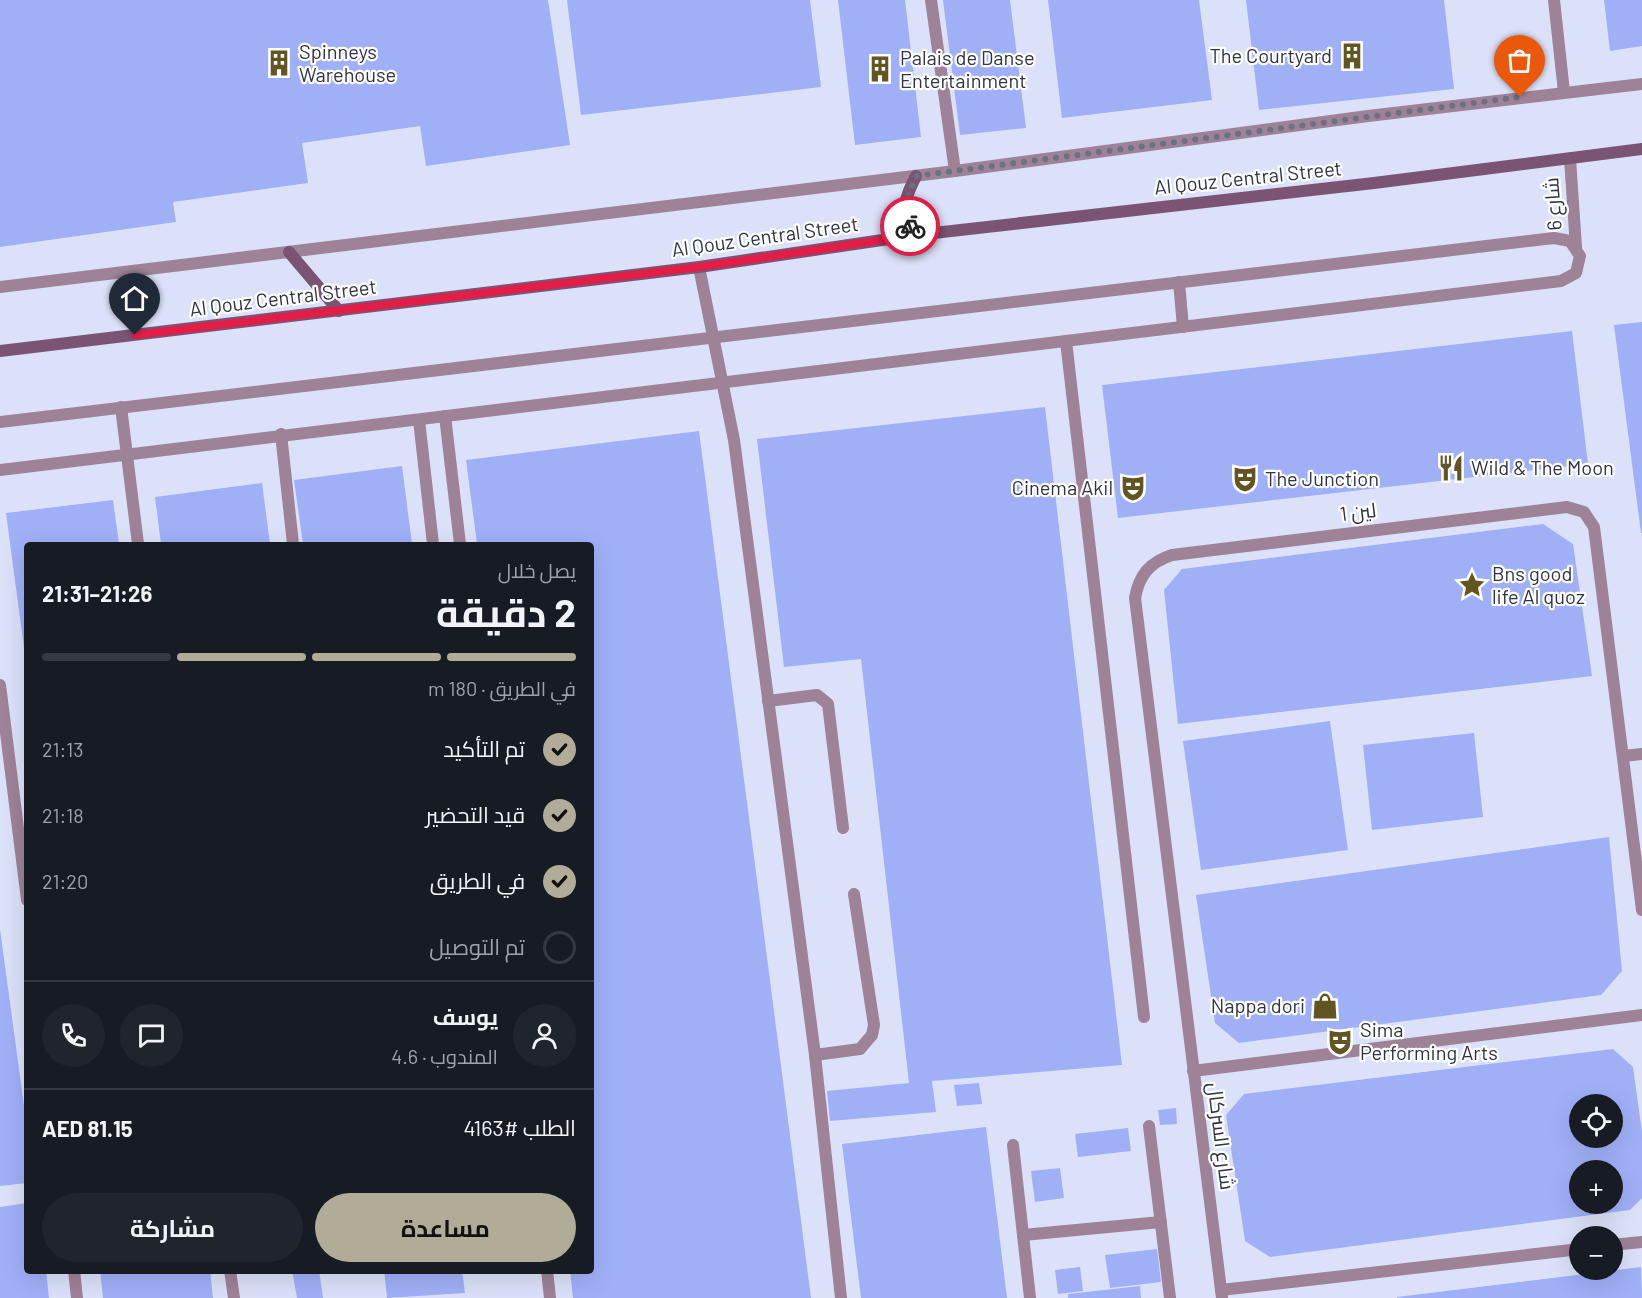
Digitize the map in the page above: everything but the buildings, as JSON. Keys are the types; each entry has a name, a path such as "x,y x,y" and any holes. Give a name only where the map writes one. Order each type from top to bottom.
{"street":[{"name":"Al Qouz Central Street","path":"0,351 699,267 916,235 1642,150"},
{"path":"916,176 904,207 907,223 916,235"},
{"path":"288,252 339,311"}],"lane":[{"path":"931,0 955,171"},
{"path":"1554,0 1564,92"},
{"path":"0,287 916,176 1564,92 1642,84"},
{"name":"شارع 6","path":"1183,327 1569,279 1580,266 1580,256 1576,247 1570,159"},
{"path":"0,422 1554,238 1570,240 1576,247"},
{"path":"699,267 734,440 815,1055 841,1298"},
{"path":"0,470 281,434 418,420 1183,327 1179,282"},
{"path":"1066,341 1144,1017"},
{"path":"121,407 138,542"},
{"path":"445,416 460,542"},
{"path":"418,420 433,542"},
{"path":"281,434 293,542"},
{"name":"لين 1","path":"1193,1071 1135,598 1142,575 1155,562 1172,555 1567,507 1584,512 1594,527 1623,756"},
{"path":"0,685 24,876"},
{"path":"768,701 817,696 828,704 843,828"},
{"path":"1642,754 1623,756 1642,910"},
{"path":"815,1055 860,1049 872,1035 874,1025 854,894"},
{"name":"شارع السركال","path":"1222,1294 1193,1071 1642,1015"},
{"path":"1149,1126 1170,1298"},
{"path":"1013,1145 1030,1298"},
{"path":"1023,1235 1161,1222"},
{"path":"1623,1244 1642,1242"},
{"path":"1222,1294 1569,1250"},
{"path":"74,1274 77,1298"},
{"path":"231,1274 234,1298"},
{"path":"547,1274 550,1298"}],"way so far":[{"path":"910,226 907,223 904,207 906,196 916,176 1520,97"}],"place":[{"name":"The Courtyard","path":"1352,56"},
{"name":"Spinneys Warehouse","path":"279,63"},
{"name":"Palais de Danse Entertainment","path":"880,69"},
{"name":"Wild & The Moon","path":"1451,468"},
{"name":"The Junction","path":"1245,479"},
{"name":"Cinema Akil","path":"1133,488"},
{"name":"Bns good life Al quoz","path":"1472,585"},
{"name":"Nappa dori","path":"1325,1006"},
{"name":"Sima Performing Arts","path":"1340,1042"}],"route":[{"path":"135,335 699,267 916,235 910,226"}]}
